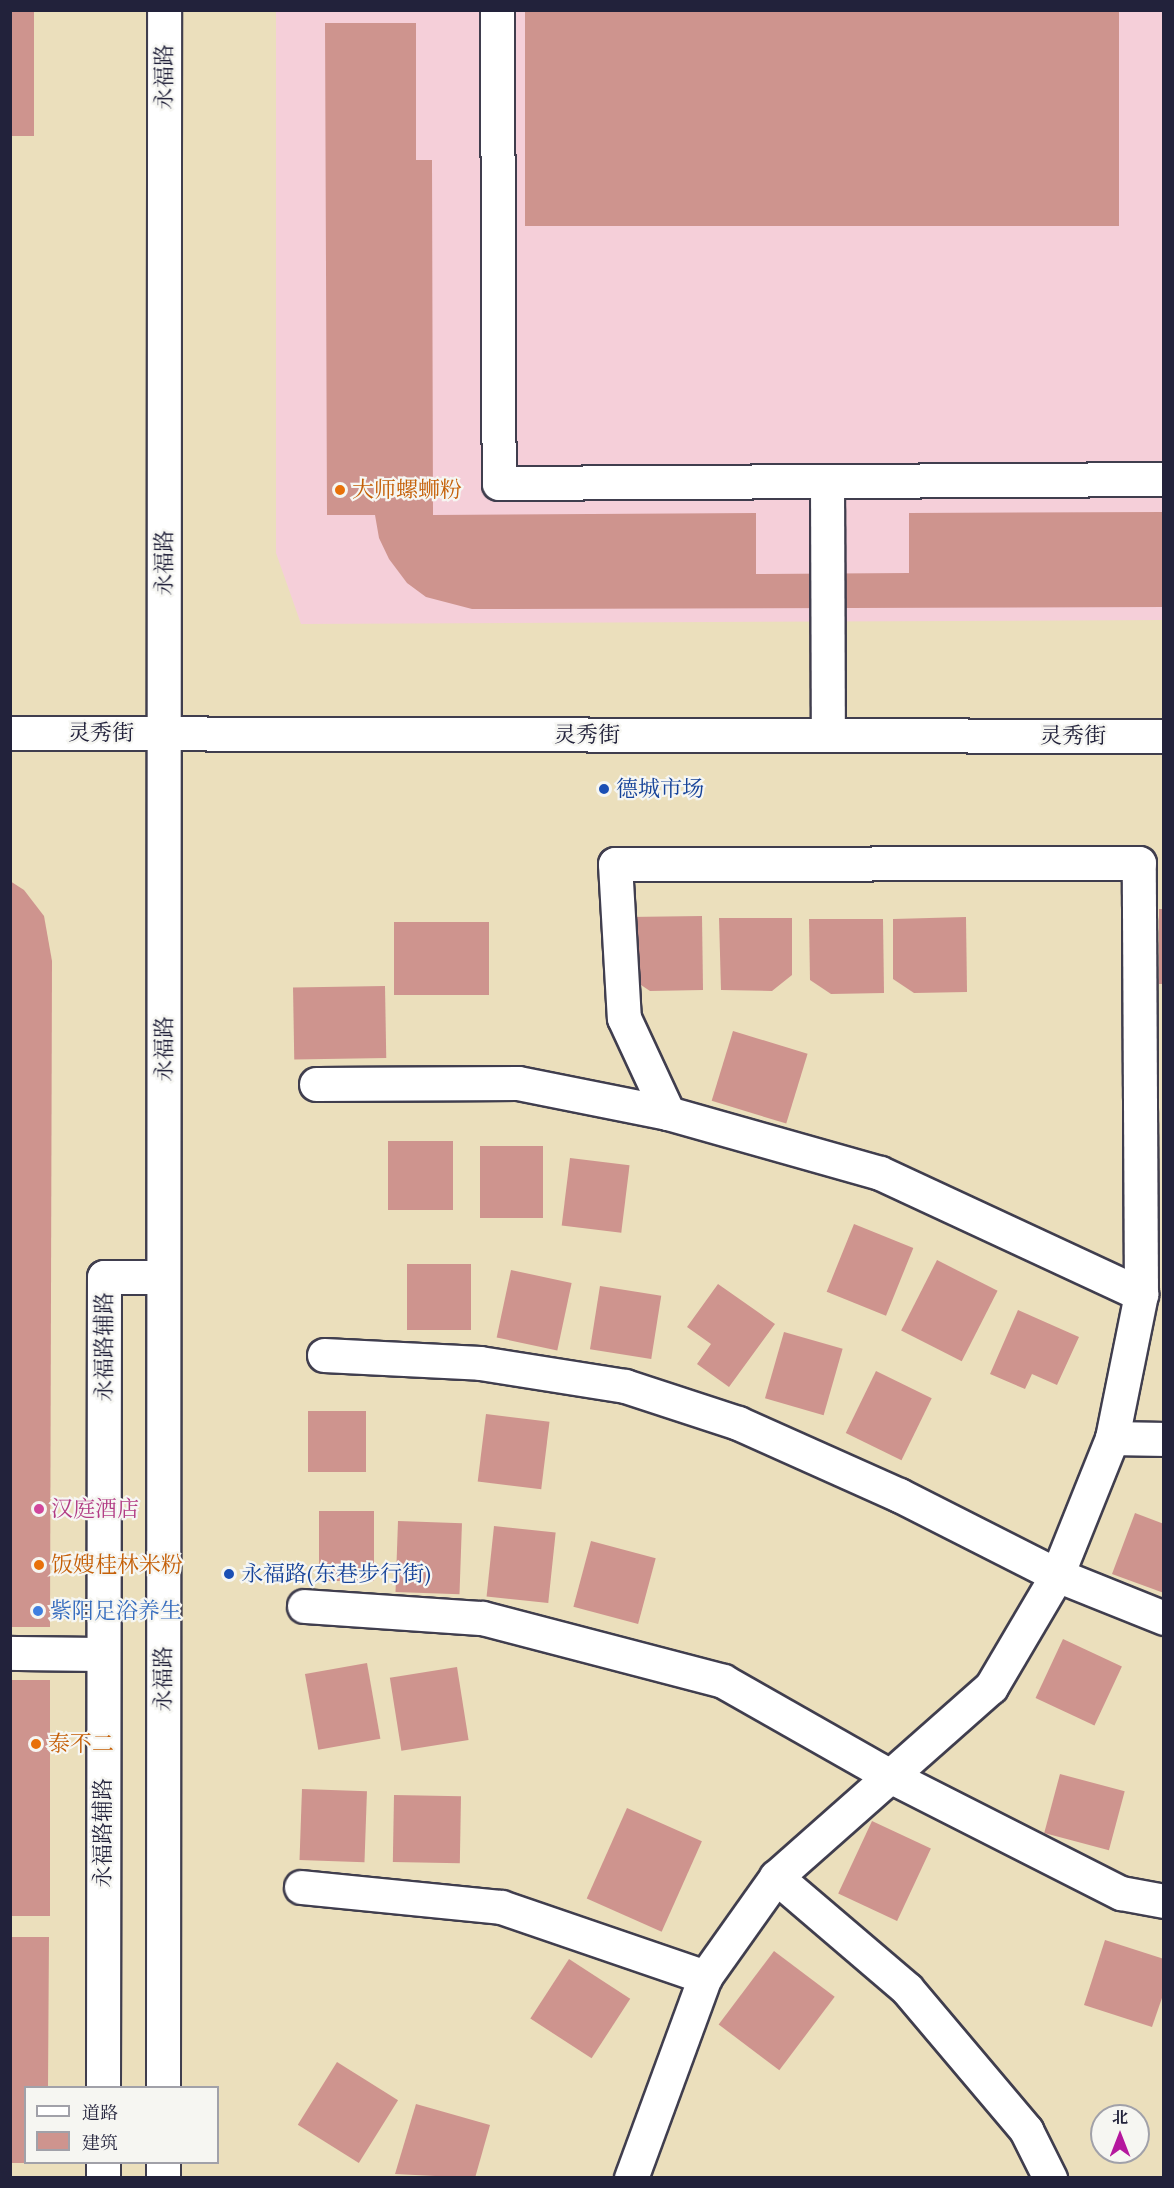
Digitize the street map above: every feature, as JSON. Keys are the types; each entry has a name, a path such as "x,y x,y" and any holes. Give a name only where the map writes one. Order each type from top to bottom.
{"street":[{"name":"永福路","path":"163,2086 164,10"},
{"path":"497,10 499,483 1164,479"},
{"path":"827,481 828,735"},
{"name":"灵秀街","path":"10,733 1164,736"},
{"path":"631,2178 705,1977 776,1877 991,1687 1057,1575 1112,1438 1142,1294 1139,863 615,864 624,1018 668,1113"},
{"path":"316,1084 518,1083 668,1113 880,1173 1142,1294"},
{"name":"永福路辅路","path":"103,2086 104,1277 164,1277"},
{"path":"324,1356 480,1363 625,1386 738,1423 899,1495 1057,1575 1164,1618"},
{"path":"1112,1438 1164,1439"},
{"path":"304,1605 482,1618 723,1681 890,1776 1121,1893 1164,1901"},
{"path":"10,1653 103,1654"},
{"path":"776,1877 907,1989 1026,2130 1050,2178"},
{"path":"301,1887 501,1907 705,1977"}],"shaded area":[{"path":"276,11 1163,11 1163,620 301,624 276,553"}],"building":[{"path":"10,10 34,10 34,136 10,136"},
{"path":"525,10 1119,10 1119,226 525,226"},
{"path":"325,23 416,23 416,160 432,160 433,515 756,513 756,574 909,573 909,513 1164,512 1164,607 472,609 426,597 407,583 389,559 379,538 375,515 327,515"},
{"path":"10,881 24,890 44,916 52,961 50,1627 10,1627"},
{"path":"1159,909 1164,909 1164,984 1159,984"},
{"path":"702,916 703,990 650,991 629,977 628,917"},
{"path":"966,917 967,992 914,993 893,979 893,919"},
{"path":"719,918 792,918 792,975 772,991 721,990"},
{"path":"809,919 883,919 884,993 831,994 810,980"},
{"path":"394,922 489,922 489,995 394,995"},
{"path":"385,986 386,1058 294,1060 293,988"},
{"path":"733,1031 808,1054 786,1124 712,1101"},
{"path":"388,1141 453,1141 453,1210 388,1210"},
{"path":"480,1146 543,1146 543,1218 480,1218"},
{"path":"570,1158 630,1165 621,1233 562,1225"},
{"path":"854,1224 913,1248 886,1316 827,1292"},
{"path":"937,1260 998,1291 962,1361 901,1330"},
{"path":"407,1264 471,1264 471,1330 407,1330"},
{"path":"511,1270 572,1283 557,1350 497,1337"},
{"path":"718,1284 775,1324 729,1387 697,1364 711,1344 687,1327"},
{"path":"600,1286 661,1296 651,1359 590,1349"},
{"path":"1018,1310 1079,1337 1057,1385 1032,1374 1025,1389 990,1374"},
{"path":"784,1332 843,1349 824,1415 765,1398"},
{"path":"876,1371 932,1398 901,1460 846,1433"},
{"path":"308,1411 366,1411 366,1472 308,1472"},
{"path":"486,1414 550,1422 541,1489 478,1481"},
{"path":"319,1511 374,1511 374,1581 319,1581"},
{"path":"1135,1513 1164,1524 1164,1593 1112,1574"},
{"path":"398,1521 462,1523 459,1594 396,1592"},
{"path":"494,1526 556,1532 548,1603 487,1597"},
{"path":"591,1541 656,1558 638,1624 573,1607"},
{"path":"1063,1639 1122,1666 1094,1725 1036,1698"},
{"path":"367,1663 380,1739 318,1750 305,1674"},
{"path":"457,1667 469,1740 401,1751 390,1678"},
{"path":"10,1680 50,1680 50,1916 10,1916"},
{"path":"1060,1774 1125,1791 1109,1850 1044,1833"},
{"path":"302,1789 367,1791 364,1862 300,1860"},
{"path":"394,1795 461,1796 460,1863 393,1862"},
{"path":"627,1808 702,1841 662,1932 587,1898"},
{"path":"872,1821 931,1848 897,1921 838,1894"},
{"path":"10,1937 49,1937 48,2086 24,2086 24,2163 10,2163"},
{"path":"1105,1940 1164,1959 1164,1992 1152,2027 1084,2005"},
{"path":"774,1951 835,1997 779,2070 719,2024"},
{"path":"569,1959 630,1999 592,2058 530,2019"},
{"path":"337,2062 398,2100 359,2163 298,2125"},
{"path":"416,2104 490,2125 475,2178 395,2174"}],"place":[{"name":"大师螺蛳粉","path":"340,490"},
{"name":"德城市场","path":"604,789"},
{"name":"汉庭酒店","path":"39,1509"},
{"name":"饭嫂桂林米粉","path":"39,1565"},
{"name":"永福路(东巷步行街)","path":"229,1574"},
{"name":"紫阳足浴养生","path":"38,1611"},
{"name":"泰不二","path":"36,1744"}]}
